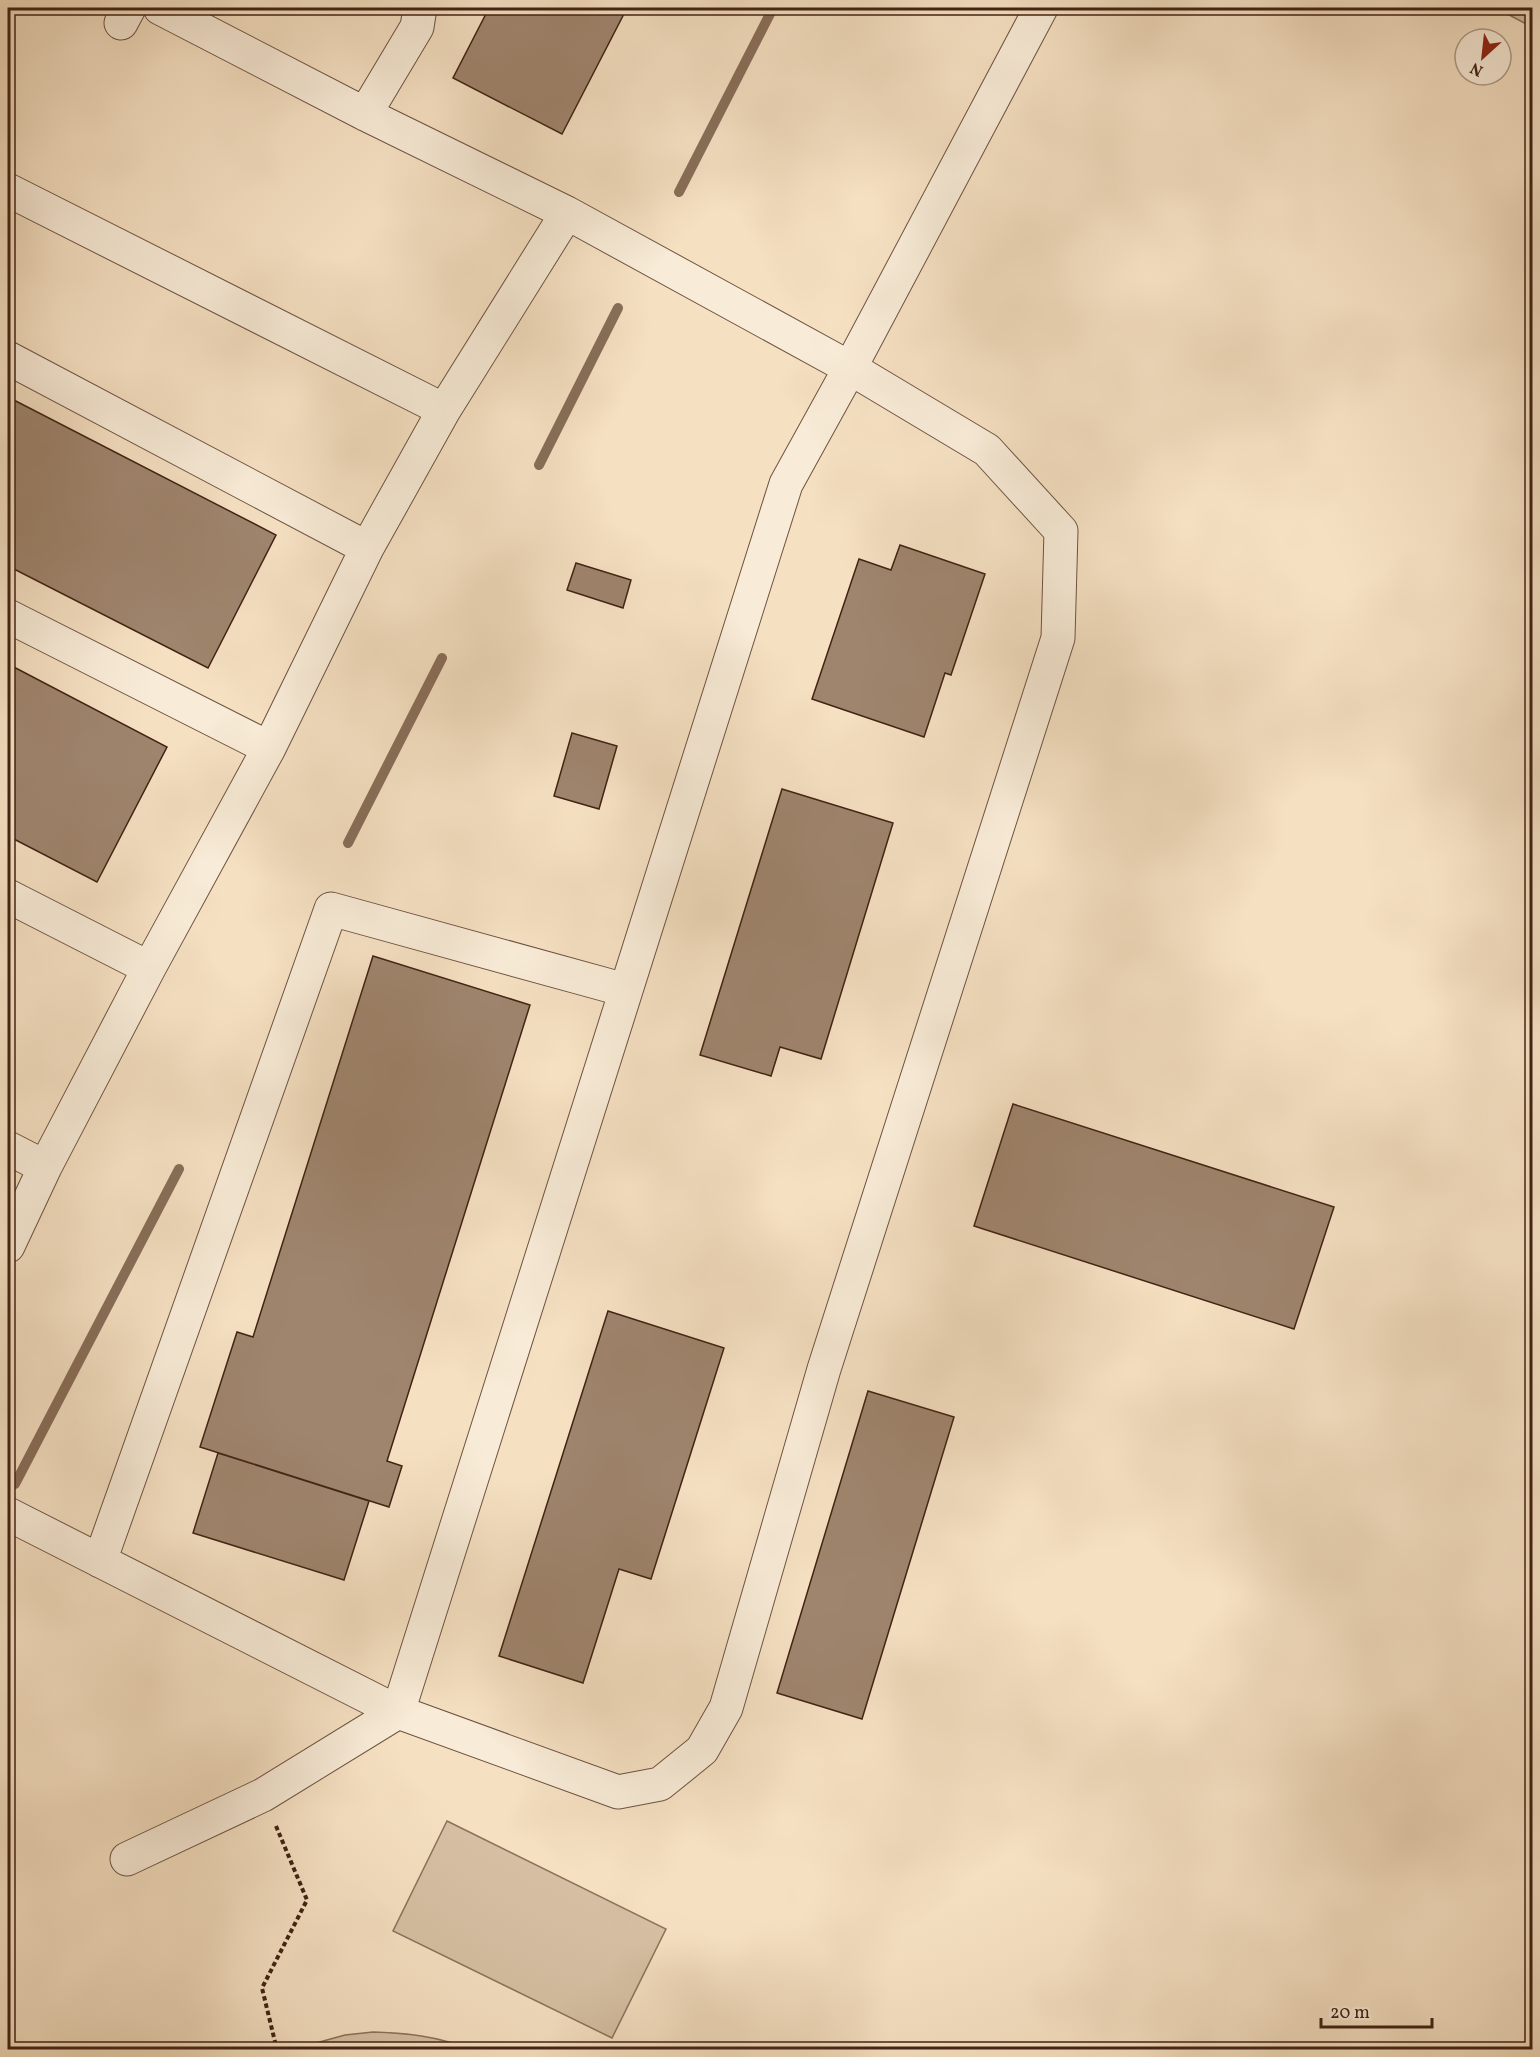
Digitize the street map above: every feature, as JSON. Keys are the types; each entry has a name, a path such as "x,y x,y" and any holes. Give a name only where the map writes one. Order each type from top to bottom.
{"lane":[{"path":"8,1514 398,1712 618,1792 660,1784 702,1750 726,1708 824,1369 1058,638 1061,531 987,450 850,368 567,213 365,114 160,8"},
{"path":"365,114 417,27 420,8"},
{"path":"127,1859 263,1795 398,1712 786,484 1041,8"},
{"path":"8,190 444,410"},
{"path":"8,1246 45,1167 149,968 269,748 367,548 444,410 567,213"},
{"path":"8,358 367,548"},
{"path":"8,616 269,748"},
{"path":"8,896 149,968"},
{"path":"100,1561 331,909 625,990"},
{"path":"8,1148 45,1167"}],"path":[{"path":"263,1795 307,1900 262,1988 277,2049"}],"shaded area":[{"path":"1496,8 1532,8 1532,27"},
{"path":"447,1821 666,1929 612,2038 393,1931"},
{"path":"373,2032 421,2036 468,2049 294,2049 345,2035"}],"building":[{"path":"489,8 627,8 562,134 453,78"},
{"path":"8,397 276,535 208,668 8,566"},
{"path":"900,545 985,574 951,675 945,673 924,737 812,699 859,559 891,570"},
{"path":"576,563 631,580 623,608 567,590"},
{"path":"8,664 167,747 97,882 8,836"},
{"path":"572,733 617,746 599,809 554,796"},
{"path":"782,789 893,823 821,1059 780,1047 771,1076 700,1055"},
{"path":"373,956 530,1005 387,1461 402,1466 389,1507 200,1447 237,1332 253,1337"},
{"path":"1013,1104 1334,1207 1294,1329 974,1226"},
{"path":"608,1311 724,1348 651,1579 619,1569 583,1683 499,1656"},
{"path":"868,1391 954,1417 862,1719 777,1693"},
{"path":"218,1453 369,1501 344,1580 193,1533"}],"waterway":[{"path":"679,192 773,8"},
{"path":"539,465 618,308"},
{"path":"348,843 442,658"},
{"path":"15,1484 179,1169"}]}
